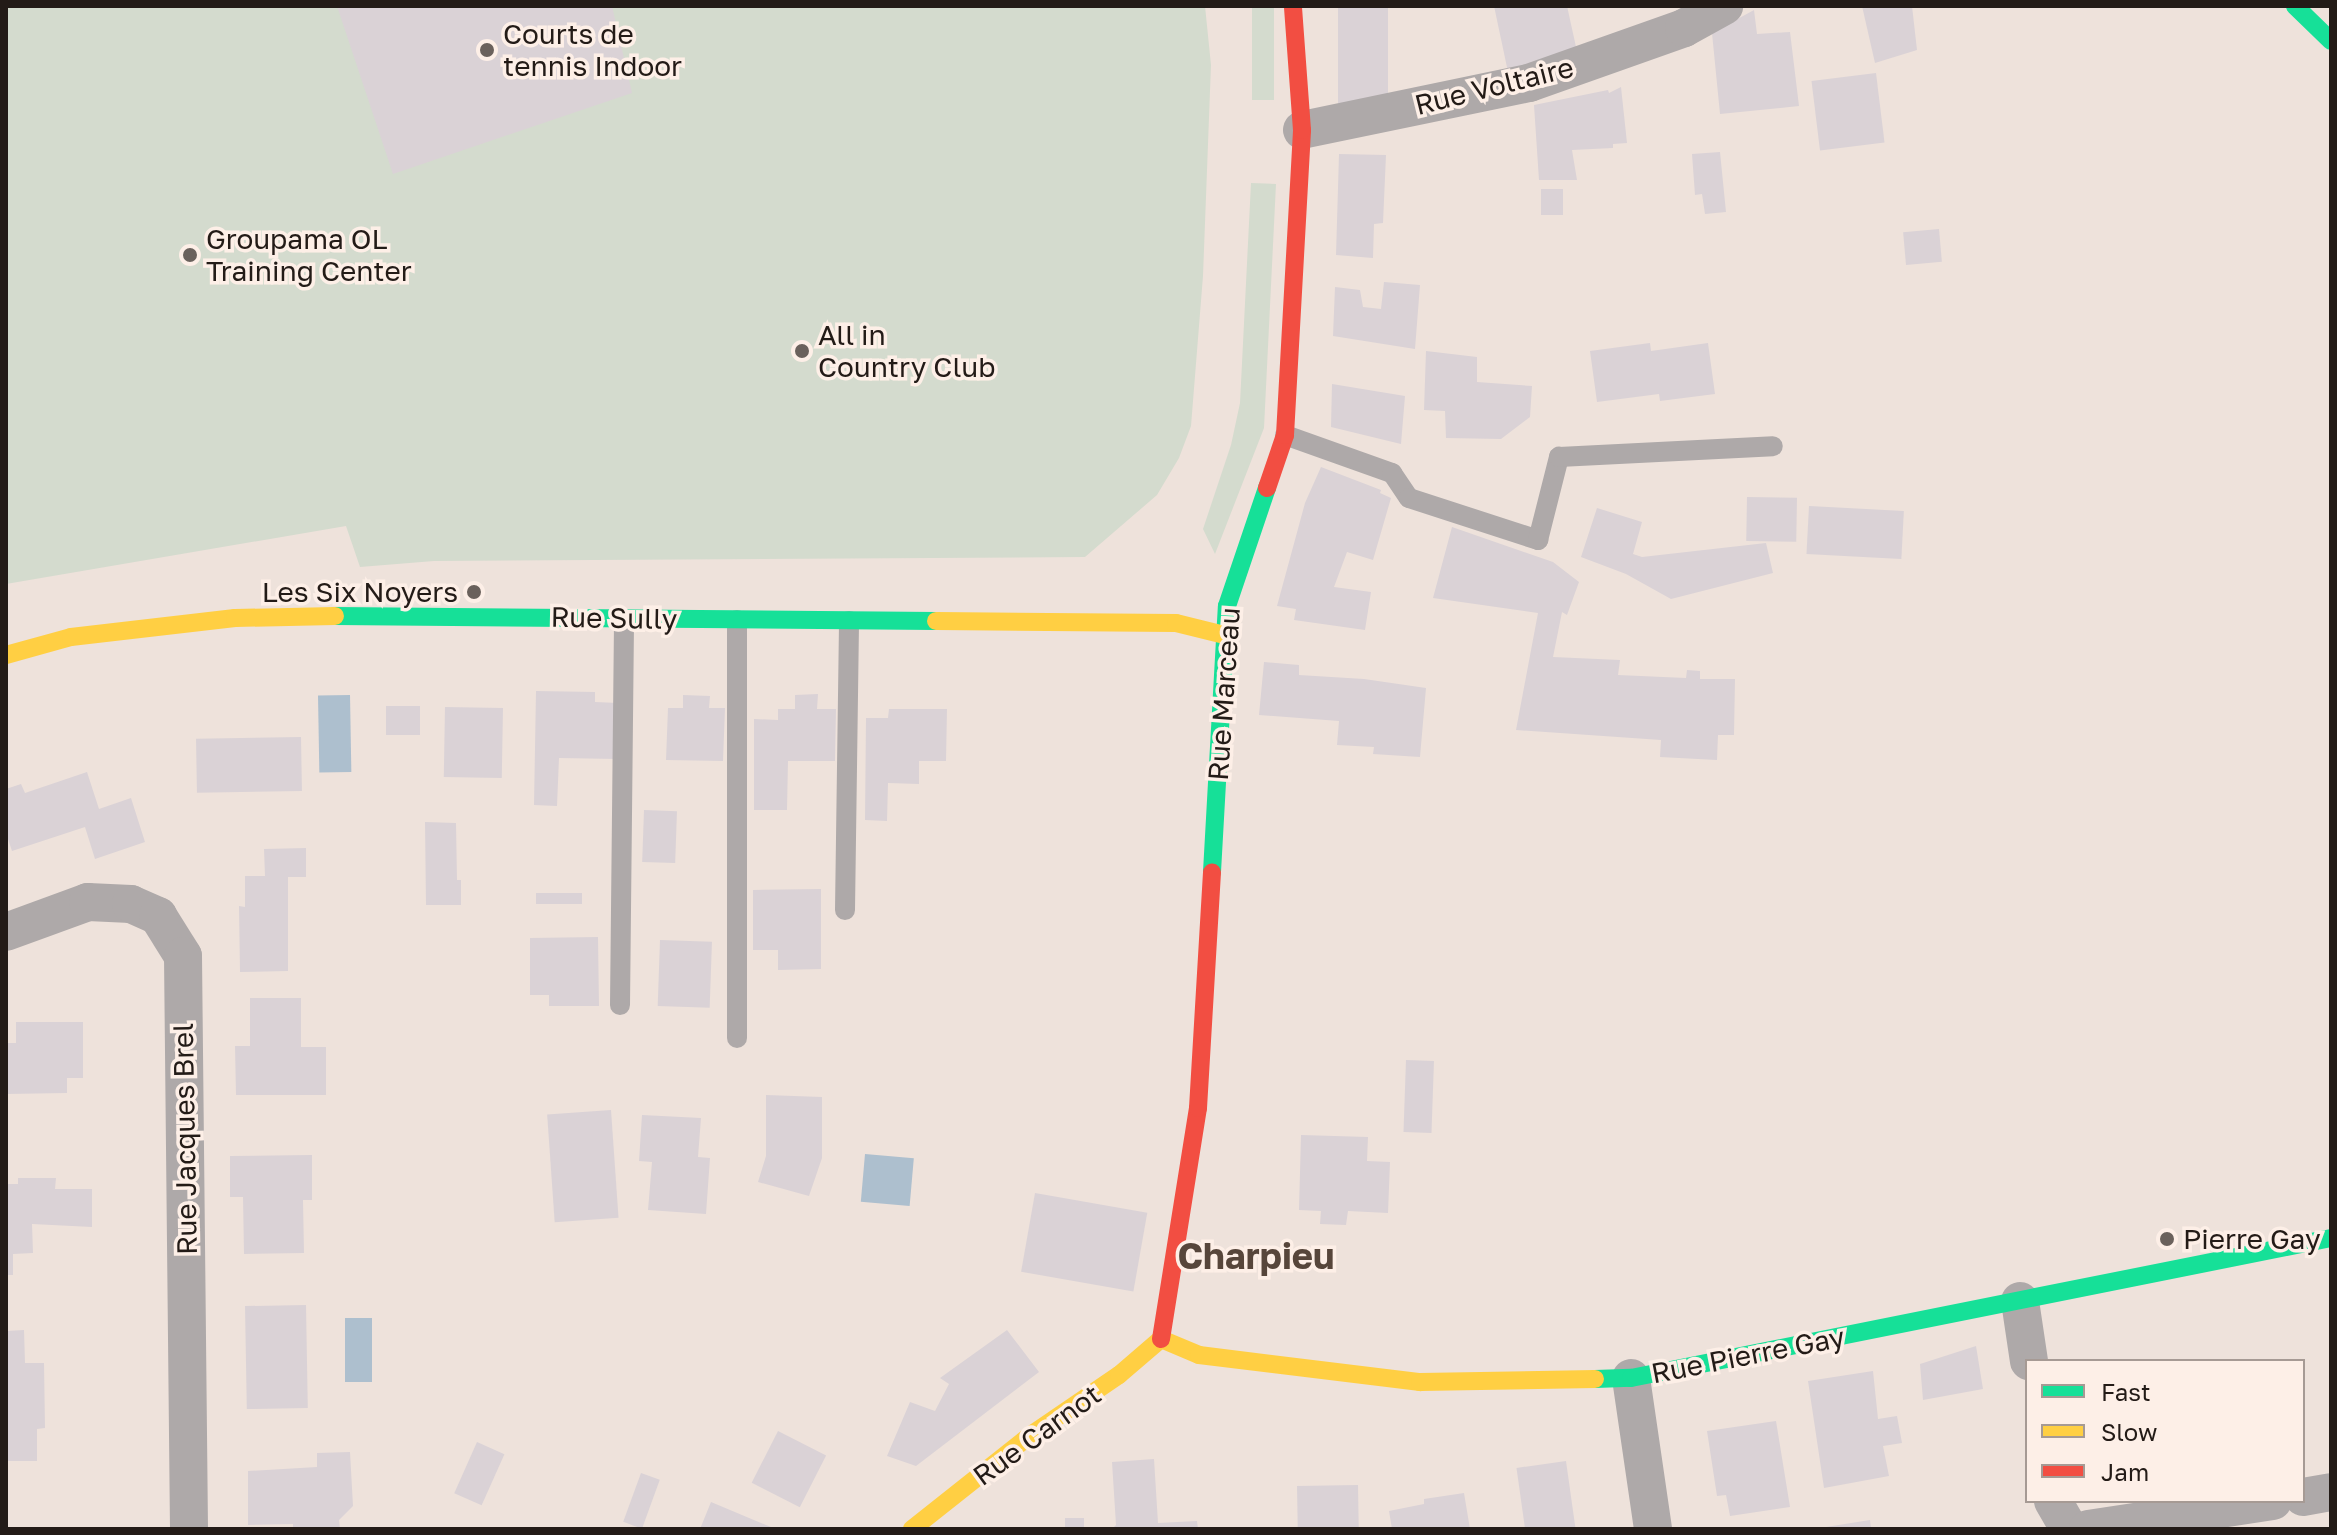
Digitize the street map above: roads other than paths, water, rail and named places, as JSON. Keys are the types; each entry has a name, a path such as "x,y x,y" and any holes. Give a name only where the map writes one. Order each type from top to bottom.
{"street":[{"name":"Rue Marceau","path":"1161,1339 1198,1108 1221,737 1224,635 1235,578 1285,435 1302,130 1293,6"},
{"name":"Rue Voltaire","path":"1302,130 1529,83 1684,28 1724,6"},
{"path":"2295,6 2331,41"},
{"name":"Rue Sully","path":"6,655 71,637 235,618 371,615 1176,623 1224,635"},
{"name":"Rue Jacques Brel","path":"6,932 88,902 131,904 158,916 183,956 189,1529"},
{"name":"Rue Pierre Gay","path":"1161,1339 1199,1355 1420,1382 1631,1378 2331,1238"},
{"path":"2020,1301 2029,1359"},
{"name":"Rue Carnot","path":"912,1529 1028,1437 1119,1375 1161,1339"},
{"path":"1631,1378 1653,1529"},
{"path":"2305,1497 2331,1492"},
{"path":"2054,1503 2069,1529"},
{"path":"2088,1529 2260,1503"}],"lane":[{"path":"1285,435 1392,473 1409,498 1538,540 1559,457 1773,446"},
{"path":"620,1005 624,619"},
{"path":"737,620 737,1038"},
{"path":"845,910 849,621"}],"water":[{"path":"350,695 351,772 319,773 318,696"},
{"path":"865,1154 914,1158 910,1206 861,1202"},
{"path":"345,1318 372,1318 372,1382 345,1382"}],"place":[{"name":"Courts de tennis Indoor","path":"487,50"},
{"name":"Groupama OL Training Center","path":"190,255"},
{"name":"All in Country Club","path":"802,351"},
{"name":"Les Six Noyers","path":"474,592"},
{"name":"Pierre Gay","path":"2167,1239"}],"district":[{"name":"Charpieu","path":"1256,1256"}]}
